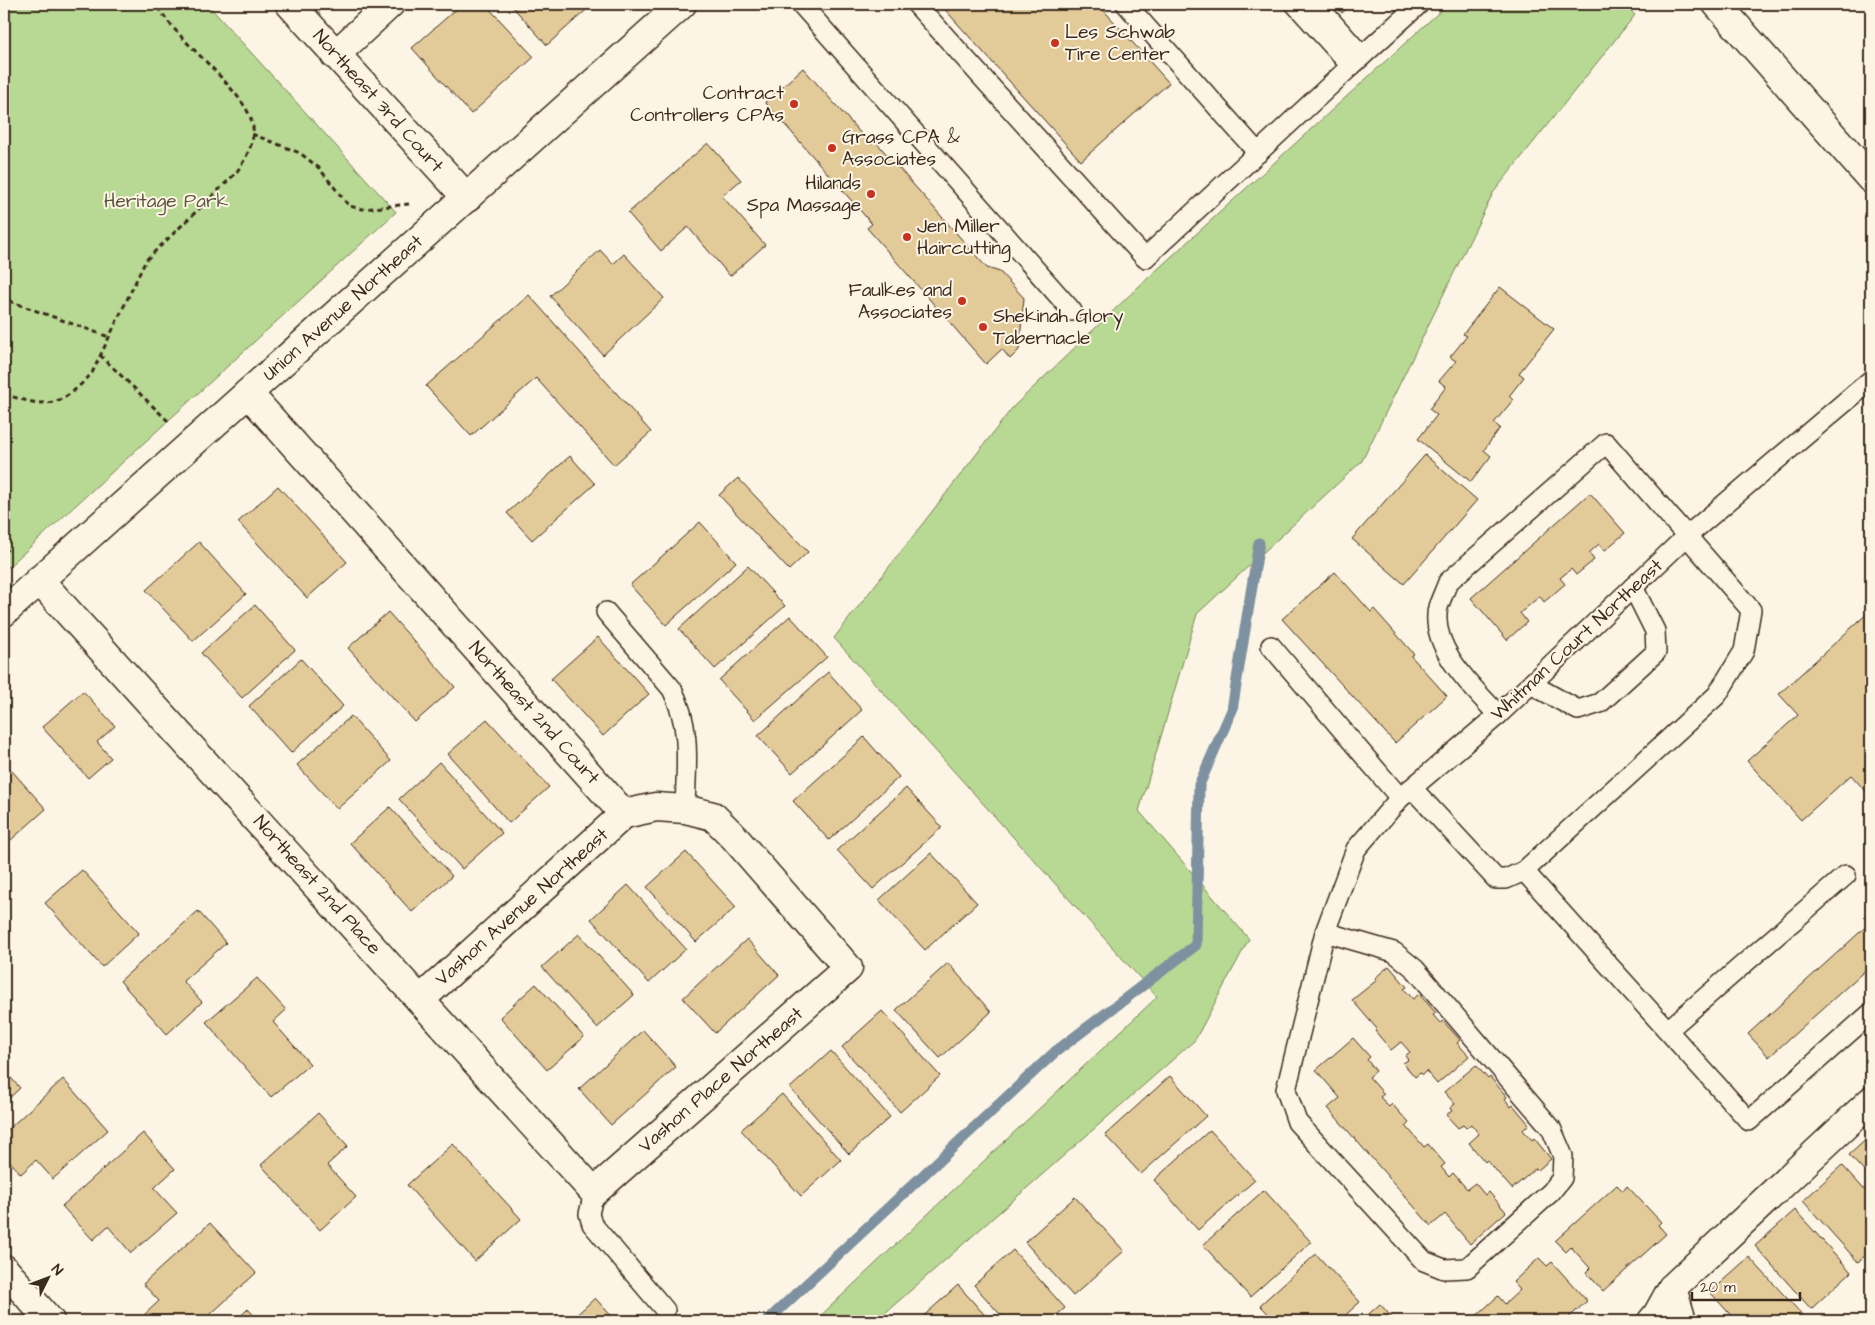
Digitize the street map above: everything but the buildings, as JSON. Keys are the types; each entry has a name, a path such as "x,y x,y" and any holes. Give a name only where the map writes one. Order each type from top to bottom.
{"street":[{"name":"Northeast 3rd Court","path":"290,4 467,198"},
{"path":"336,55 390,4"},
{"name":"Union Avenue Northeast","path":"4,612 682,4"},
{"path":"1717,4 1871,179"},
{"name":"Northeast 2nd Court","path":"248,393 624,814"},
{"name":"Northeast 2nd Place","path":"39,580 594,1192"},
{"path":"624,814 656,807 685,809"},
{"name":"Vashon Place Northeast","path":"594,1192 848,968 713,816 685,809"},
{"name":"Vashon Avenue Northeast","path":"421,1000 624,814"},
{"path":"1652,1321 1672,1288 1871,1101"},
{"path":"4,1269 50,1321"},
{"path":"1672,1288 1682,1321"}],"lane":[{"path":"801,4 1072,311"},
{"path":"916,4 1145,258 1419,4"},
{"path":"1126,4 1258,153"},
{"path":"1295,4 1356,61"},
{"path":"1316,4 1356,61"},
{"name":"Whitman Court Northeast","path":"1326,932 1394,952 1415,969 1551,1128 1563,1156 1562,1178 1551,1192 1467,1268 1444,1269 1424,1262 1297,1122 1286,1090 1326,932 1356,849 1406,793 1498,715 1688,536 1871,380"},
{"path":"1272,646 1406,793 1496,879 1506,879 1524,871 1717,695 1744,650 1751,610 1606,443 1448,582 1438,608 1438,627 1444,649 1461,673 1498,715"},
{"path":"1531,684 1578,710 1600,703 1656,652 1655,631 1633,587"},
{"path":"606,612 672,689 679,703 686,729 685,809"},
{"path":"1524,871 1749,1121 1871,1013"},
{"path":"1668,1030 1846,875"},
{"path":"594,1192 590,1214 592,1224 665,1310"}],"path":[{"path":"4,395 44,403 61,399 79,387 92,373 146,260 236,173 246,159 251,144 253,127 248,110 239,98 178,34 155,4"},
{"path":"252,134 300,153 319,168 349,206 363,209 418,204"},
{"path":"4,293 12,302 109,337"},
{"path":"100,355 192,444"},
{"path":"4,552 9,548"}],"green space":[{"name":"Heritage Park","path":"4,4 207,4 396,212 4,571"},
{"path":"1448,4 1625,4 1635,15 1493,193 1362,461 1197,614 1139,811 1249,939 1195,1040 876,1321 815,1321 1157,997 834,638 1013,407 1137,288"}],"waterway":[{"path":"767,1321 1055,1052 1196,945 1199,785 1232,710 1259,543"}],"place":[{"name":"Les Schwab Tire Center","path":"1055,43"},
{"name":"Contract Controllers CPAs","path":"794,104"},
{"name":"Grass CPA & Associates","path":"832,148"},
{"name":"Hilands Spa Massage","path":"871,194"},
{"name":"Jen Miller Haircutting","path":"907,237"},
{"name":"Faulkes and Associates","path":"962,301"},
{"name":"Shekinah Glory Tabernacle","path":"983,327"}]}
